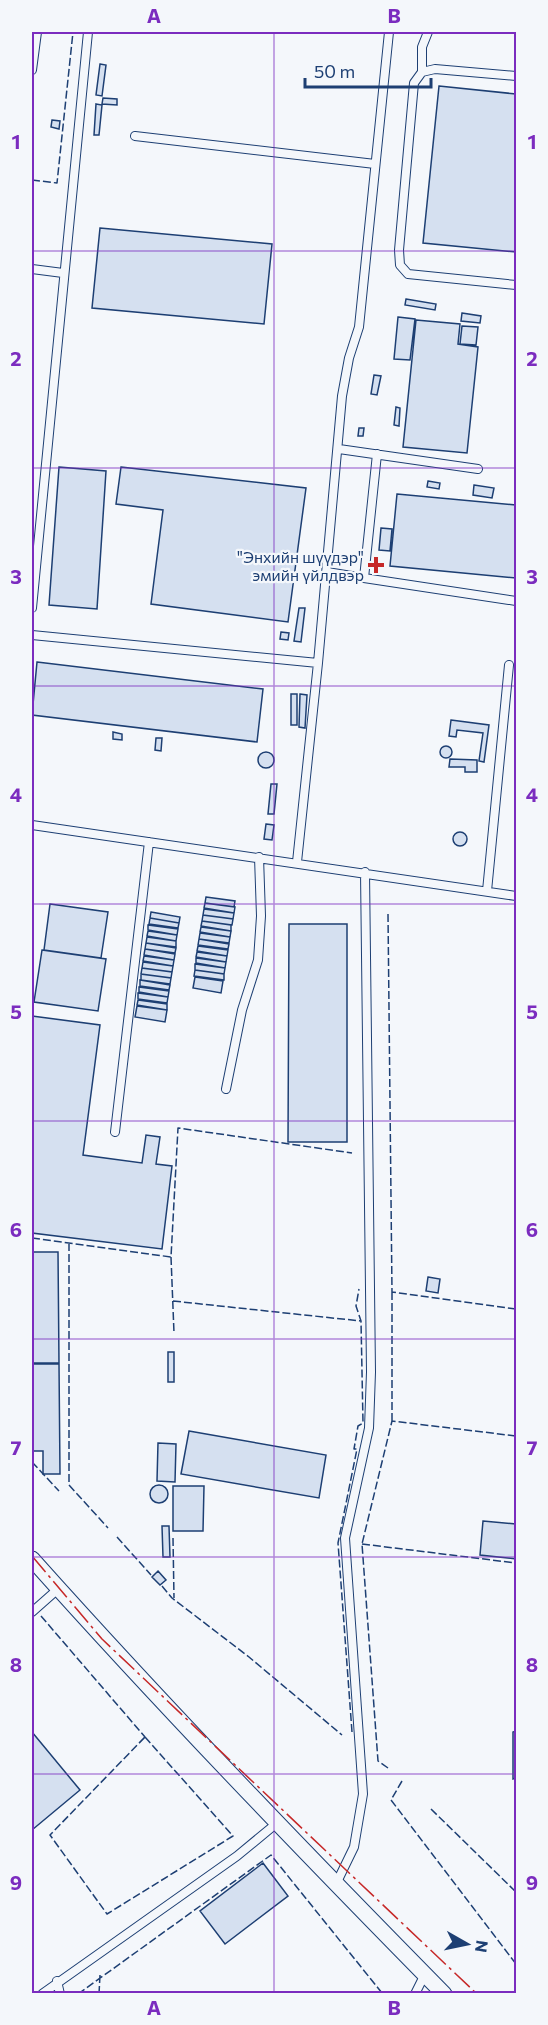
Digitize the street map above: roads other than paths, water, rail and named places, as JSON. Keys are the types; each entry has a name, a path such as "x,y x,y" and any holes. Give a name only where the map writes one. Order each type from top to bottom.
{"street":[{"path":"32,1559 102,1639 444,1994"}],"lane":[{"path":"32,70 37,32"},
{"path":"32,608 88,32"},
{"path":"297,862 339,449 342,396 349,358 359,327 389,32"},
{"path":"428,32 422,47 422,72 414,83 399,250 400,266 408,274 516,285"},
{"path":"422,72 435,69 516,76"},
{"path":"135,136 375,164"},
{"path":"32,269 63,273"},
{"path":"339,449 478,469"},
{"path":"364,578 377,454"},
{"path":"327,572 516,601"},
{"path":"32,635 318,663"},
{"path":"486,891 509,665"},
{"path":"32,825 297,862 516,896"},
{"path":"115,1132 149,842"},
{"path":"226,1089 242,1010 258,960 261,916 259,857"},
{"path":"336,1884 354,1847 363,1794 345,1538 369,1428 371,1372 365,872"},
{"path":"32,1612 58,1589"},
{"path":"42,1994 57,1981 237,1856 277,1823"},
{"path":"415,1994 425,1974"},
{"path":"57,1981 60,1994"}],"place":[{"name":"\"Энхийн шүүдэр\" эмийн үйлдвэр","path":"376,565"}]}
